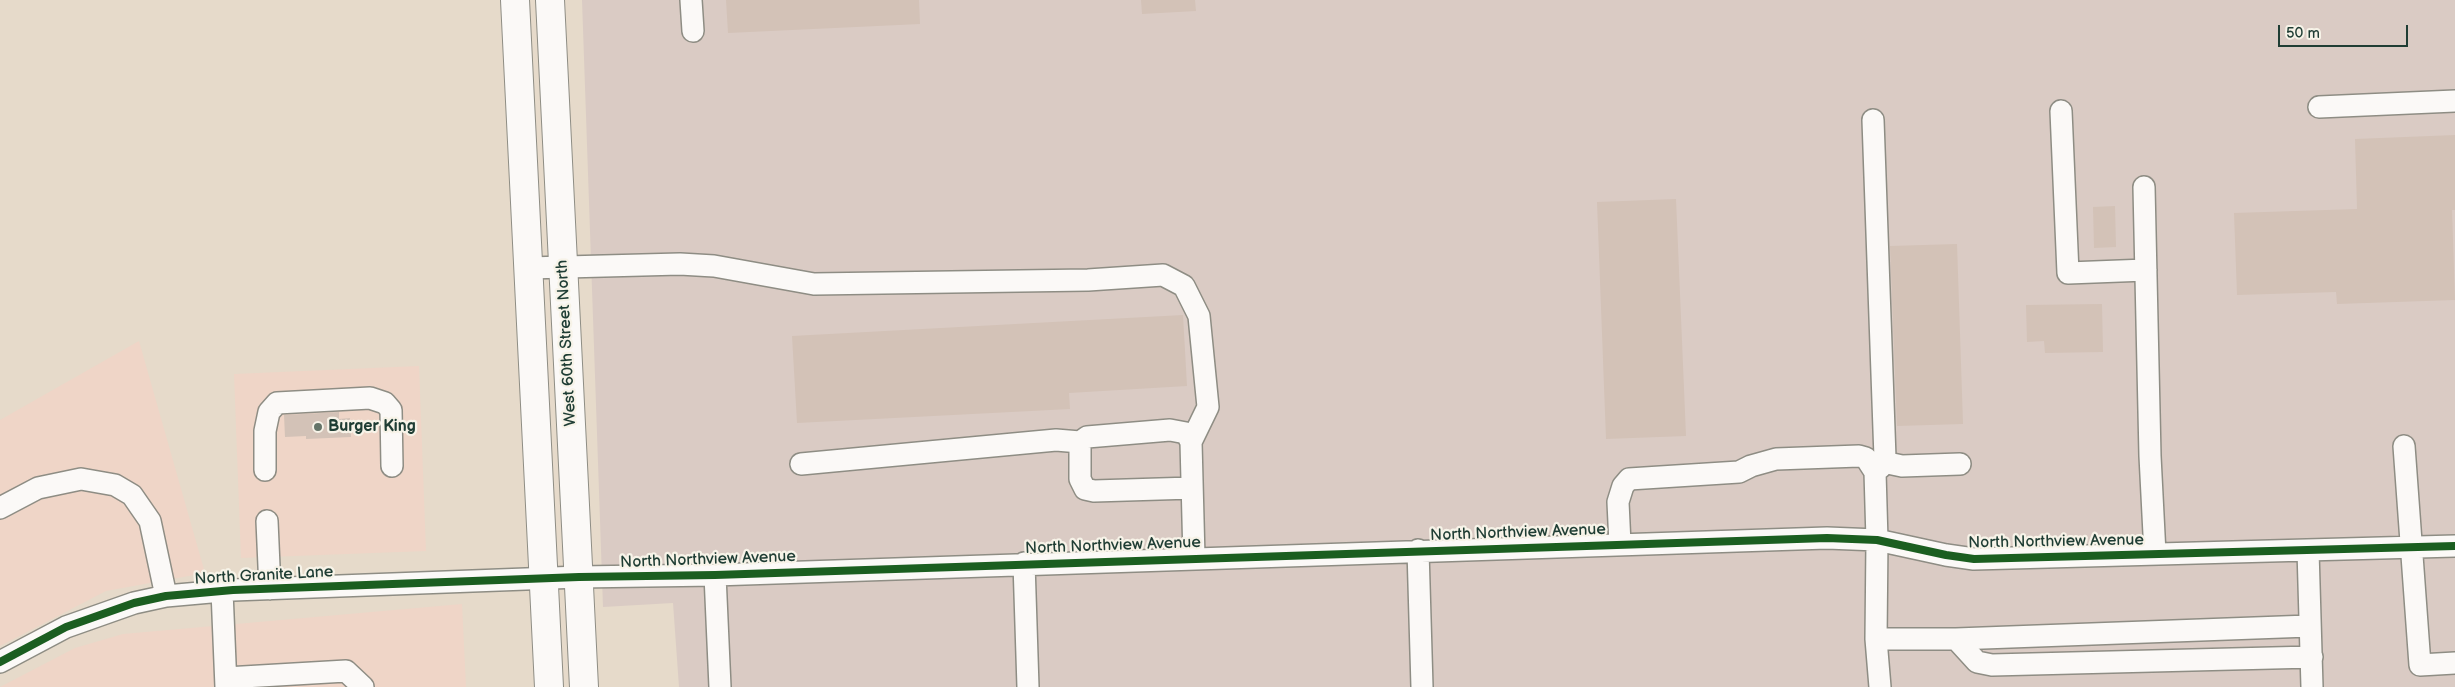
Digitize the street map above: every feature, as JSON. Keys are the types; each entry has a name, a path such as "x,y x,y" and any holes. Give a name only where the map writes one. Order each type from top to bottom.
{"main road":[{"path":"515,0 549,687"},
{"name":"West 60th Street North","path":"550,0 584,687"}],"street":[{"path":"691,0 692,31"},
{"path":"2319,107 2455,101"},
{"path":"2061,111 2068,273 2146,270"},
{"path":"1873,120 1885,458 1879,467 1876,640 1880,687"},
{"path":"2144,188 2150,456 2155,554"},
{"path":"528,268 680,264 714,266 814,284 1088,280 1163,275 1184,286 1199,316 1208,407 1191,442 1194,558"},
{"path":"265,470 265,431 269,412 277,402 370,398 385,403 390,410 392,466"},
{"path":"801,464 1056,440 1080,442 1087,438 1170,430 1186,433 1191,442"},
{"path":"1080,442 1080,479 1085,489 1094,491 1192,488"},
{"path":"2404,446 2420,665 2455,663"},
{"path":"1620,544 1618,502 1629,479 1739,472 1751,466 1776,459 1859,456 1866,458 1879,467 1960,464"},
{"path":"0,508 38,488 82,479 115,485 132,495 150,521 166,596"},
{"path":"267,521 270,589"},
{"name":"North Northview Avenue","path":"544,578 1826,538 1878,540 1946,555 1974,559 2455,546"},
{"path":"1418,550 1422,687"},
{"path":"2308,550 2312,687"},
{"path":"1024,563 1028,687"},
{"path":"715,574 720,687"},
{"name":"North Granite Lane","path":"0,662 74,623 134,602 166,596 222,591 544,578"},
{"path":"222,591 226,683 346,671 363,687"},
{"path":"1876,640 1956,639 2309,626"},
{"path":"1956,639 1977,662 1992,665 2312,657"}],"shaded area":[{"path":"582,0 2455,0 2455,687 679,687 673,603 603,607"},
{"path":"139,341 205,573 106,591 0,646 0,420"},
{"path":"419,366 426,551 241,558 234,374"},
{"path":"462,604 466,687 0,687 75,648 123,634"}],"building":[{"path":"726,0 919,0 920,24 728,33"},
{"path":"1141,0 1195,0 1196,11 1142,14"},
{"path":"2455,135 2455,210 2452,210 2455,300 2337,304 2336,292 2237,295 2234,213 2357,209 2355,139"},
{"path":"1676,199 1686,436 1606,439 1597,202"},
{"path":"2115,206 2116,247 2094,248 2093,207"},
{"path":"1957,244 1963,424 1897,426 1890,246"},
{"path":"2102,304 2103,352 2045,353 2044,341 2027,342 2026,305"},
{"path":"1183,315 1187,386 1069,393 1070,409 797,423 792,336"},
{"name":"Burger King","path":"339,412 339,419 350,418 351,437 306,439 306,436 285,437 284,415"}],"cycle path":[{"path":"0,662 66,627 134,603 166,596 233,590 579,577 715,575 1827,538 1877,540 1974,559 2455,546"}],"place":[{"name":"Burger King","path":"318,427"}]}
